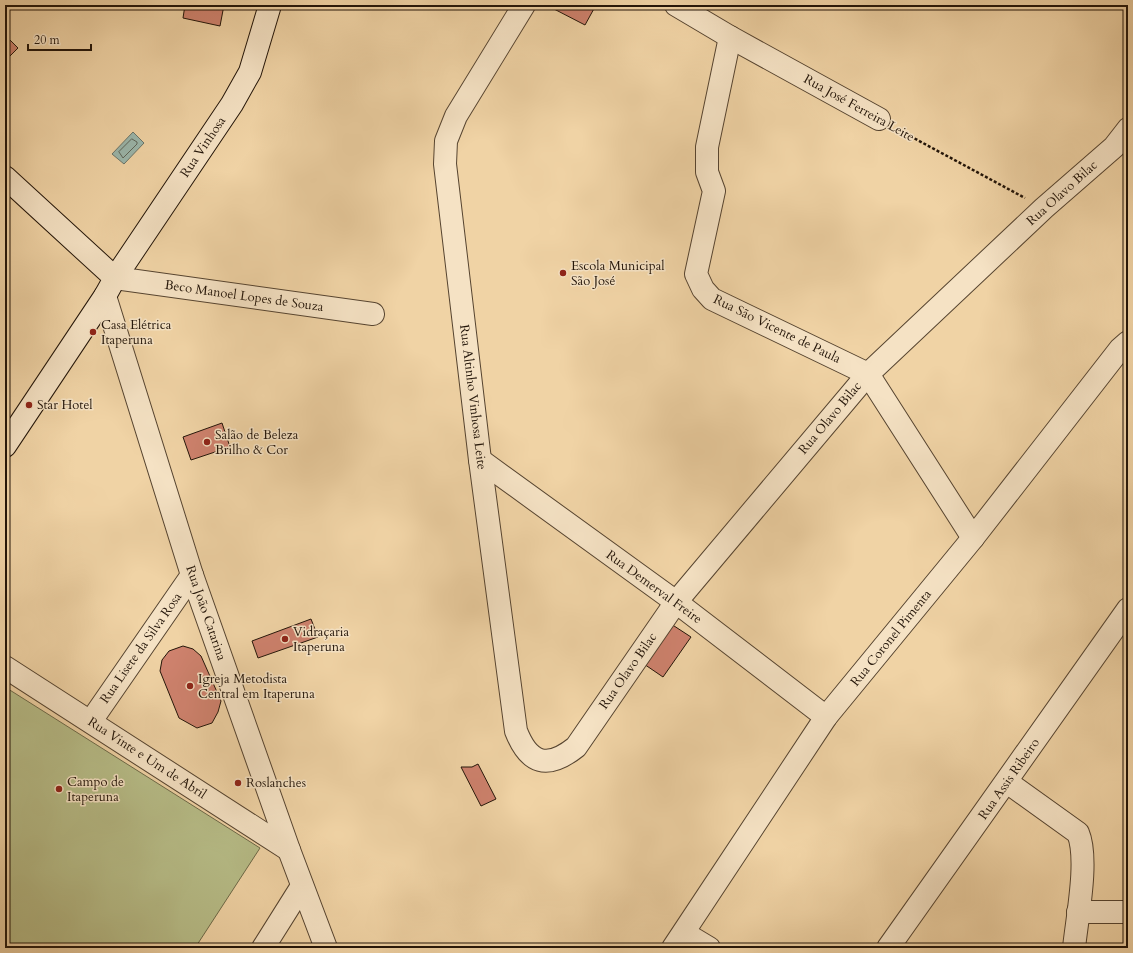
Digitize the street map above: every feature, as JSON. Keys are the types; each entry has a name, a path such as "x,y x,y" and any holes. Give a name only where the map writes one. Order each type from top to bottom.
{"street":[{"name":"Rua Vinhosa","path":"5,446 232,104 250,72 270,5"},
{"name":"Rua Altinho Vinhosa Leite","path":"524,5 456,116 446,141 446,179 480,460 516,731 522,746 531,757 542,760 554,759 567,754 576,747"},
{"name":"Rua José Ferreira Leite","path":"676,5 730,37 880,119"},
{"name":"Rua São Vicente de Paula","path":"730,37 707,148 707,172 714,191 696,274 703,289 712,299 868,374"},
{"name":"Rua Olavo Bilac","path":"576,747 676,602 868,374 1044,208 1114,147 1128,129"},
{"path":"5,177 110,287"},
{"name":"Beco Manoel Lopes de Souza","path":"110,287 373,314"},
{"name":"Rua João Catarina","path":"110,287 192,575 289,850 326,948"},
{"name":"Rua Coronel Pimenta","path":"679,940 826,717 974,538 1120,349 1128,342"},
{"path":"868,374 974,538"},
{"name":"Rua Demerval Freire","path":"480,460 676,602 826,717"},
{"name":"Rua Lisete da Silva Rosa","path":"91,721 192,575"},
{"name":"Rua Assis Ribeiro","path":"888,948 1007,782 1128,609"},
{"name":"Rua Vinte e Um de Abril","path":"5,667 289,850"},
{"path":"1007,782 1078,833 1082,842 1083,863 1074,948"},
{"path":"263,948 302,886"},
{"path":"1078,912 1128,912"},
{"path":"679,940 709,948"}],"path":[{"name":"Rua José Ferreira Leite","path":"880,119 1044,208"}],"green space":[{"name":"Campo de Itaperuna","path":"5,687 260,848 195,948 5,948"}],"water":[{"path":"133,132 144,143 124,164 112,154"}],"building":[{"path":"185,5 224,5 220,26 183,18"},
{"path":"556,5 596,5 585,25 554,9"},
{"path":"5,35 18,48 7,59 5,57"},
{"name":"Salão de Beleza Brilho & Cor","path":"222,423 230,447 191,460 183,437"},
{"name":"Vidraçaria Itaperuna","path":"311,619 318,637 258,658 252,641"},
{"path":"668,622 691,637 663,677 641,662"},
{"name":"Igreja Metodista Central em Itaperuna","path":"183,646 193,649 201,656 221,701 218,712 212,723 197,728 179,718 160,671 162,660 169,651"},
{"path":"478,764 496,799 481,806 461,767 472,767"}],"place":[{"name":"Escola Municipal São José","path":"563,273"},
{"name":"Casa Elétrica Itaperuna","path":"93,332"},
{"name":"Star Hotel","path":"29,405"},
{"name":"Salão de Beleza Brilho & Cor","path":"207,442"},
{"name":"Vidraçaria Itaperuna","path":"285,639"},
{"name":"Igreja Metodista Central em Itaperuna","path":"190,686"},
{"name":"Roslanches","path":"238,783"},
{"name":"Campo de Itaperuna","path":"59,789"}]}
